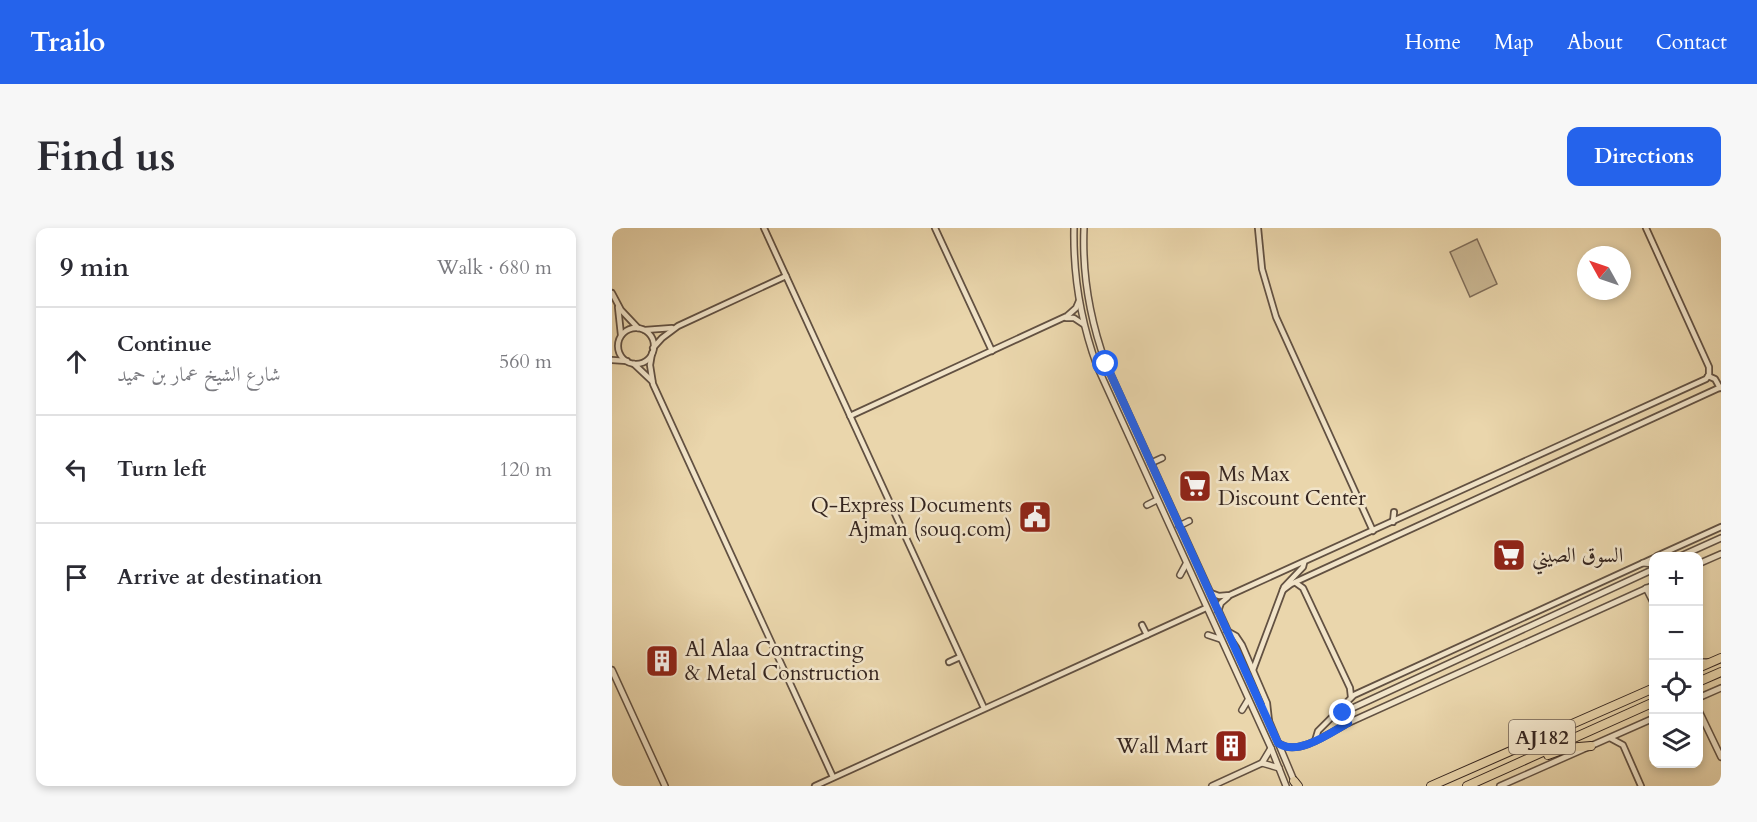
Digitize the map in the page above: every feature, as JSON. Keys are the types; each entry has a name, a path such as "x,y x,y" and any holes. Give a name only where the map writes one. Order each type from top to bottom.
{"highway":[{"path":"1703,666 1717,659"},
{"path":"1703,680 1721,672"},
{"name":"AJ182","path":"1431,786 1649,690"},
{"name":"AJ182","path":"1467,786 1649,704"},
{"path":"1532,757 1541,757 1567,748 1591,746"}],"street":[{"path":"764,228 984,708"},
{"path":"935,228 992,351"},
{"path":"1074,228 1075,266 1083,324 1101,376 1286,786"},
{"path":"1084,228 1086,288 1096,334 1110,375 1296,784"},
{"path":"1258,228 1262,269 1276,317 1373,531"},
{"path":"1646,228 1708,365 1708,376"},
{"path":"612,360 642,362 667,333 678,326 786,276"},
{"path":"612,293 618,305 652,339 650,366 653,384"},
{"path":"850,416 1063,318 1073,311 1079,301"},
{"path":"618,305 619,351 644,372 653,384 833,777"},
{"path":"1063,318 1074,318 1083,324"},
{"path":"612,350 628,330 657,330 678,326"},
{"path":"1283,590 1720,388 1715,379 1708,376"},
{"path":"1209,591 1219,596 1230,595 1293,568 1693,386 1708,376"},
{"path":"1151,463 1162,458"},
{"path":"1147,505 1157,500"},
{"path":"1393,522 1394,512"},
{"path":"1179,526 1190,521"},
{"path":"1666,552 1721,527"},
{"path":"1690,552 1721,538"},
{"path":"1703,562 1721,554"},
{"path":"1290,560 1293,568"},
{"path":"1315,741 1318,731 1351,697 1649,560"},
{"path":"1253,670 1283,590 1304,563"},
{"path":"1643,563 1649,564"},
{"path":"1180,575 1186,564"},
{"path":"1348,723 1342,717 1346,711 1649,571"},
{"path":"1294,583 1304,588 1350,688 1351,697"},
{"path":"1278,743 1286,748 1296,748 1315,741 1348,723 1649,587"},
{"path":"1646,588 1649,595"},
{"path":"1600,594 1606,607"},
{"path":"1218,611 1221,603 1230,595"},
{"path":"815,786 1206,608"},
{"path":"1142,625 1147,635"},
{"path":"1227,631 1236,636 1240,642 1267,703 1269,721"},
{"path":"1209,635 1221,639"},
{"path":"949,662 960,657"},
{"path":"612,670 665,786"},
{"path":"1703,696 1721,688"},
{"path":"1242,710 1248,700"},
{"path":"1701,714 1721,757"},
{"path":"1503,786 1649,720"},
{"path":"1626,730 1623,745 1641,786"},
{"path":"1610,738 1623,745"},
{"path":"1212,786 1262,763 1270,748"},
{"path":"1287,763 1296,748"},
{"path":"1262,763 1279,768"},
{"path":"1514,786 1517,778"}],"shaded area":[{"path":"1477,239 1497,284 1470,297 1450,252"}],"place":[{"name":"Ms Max Discount Center","path":"1195,486"},
{"name":"Q-Express Documents Ajman (souq.com)","path":"1035,517"},
{"name":"السوق الصيني","path":"1509,555"},
{"name":"Al Alaa Contracting & Metal Construction","path":"662,661"},
{"name":"Wall Mart","path":"1231,746"}],"route":[{"path":"1106,364 1278,743 1283,747 1293,749 1315,741 1348,723 1343,720 1343,713"}]}
